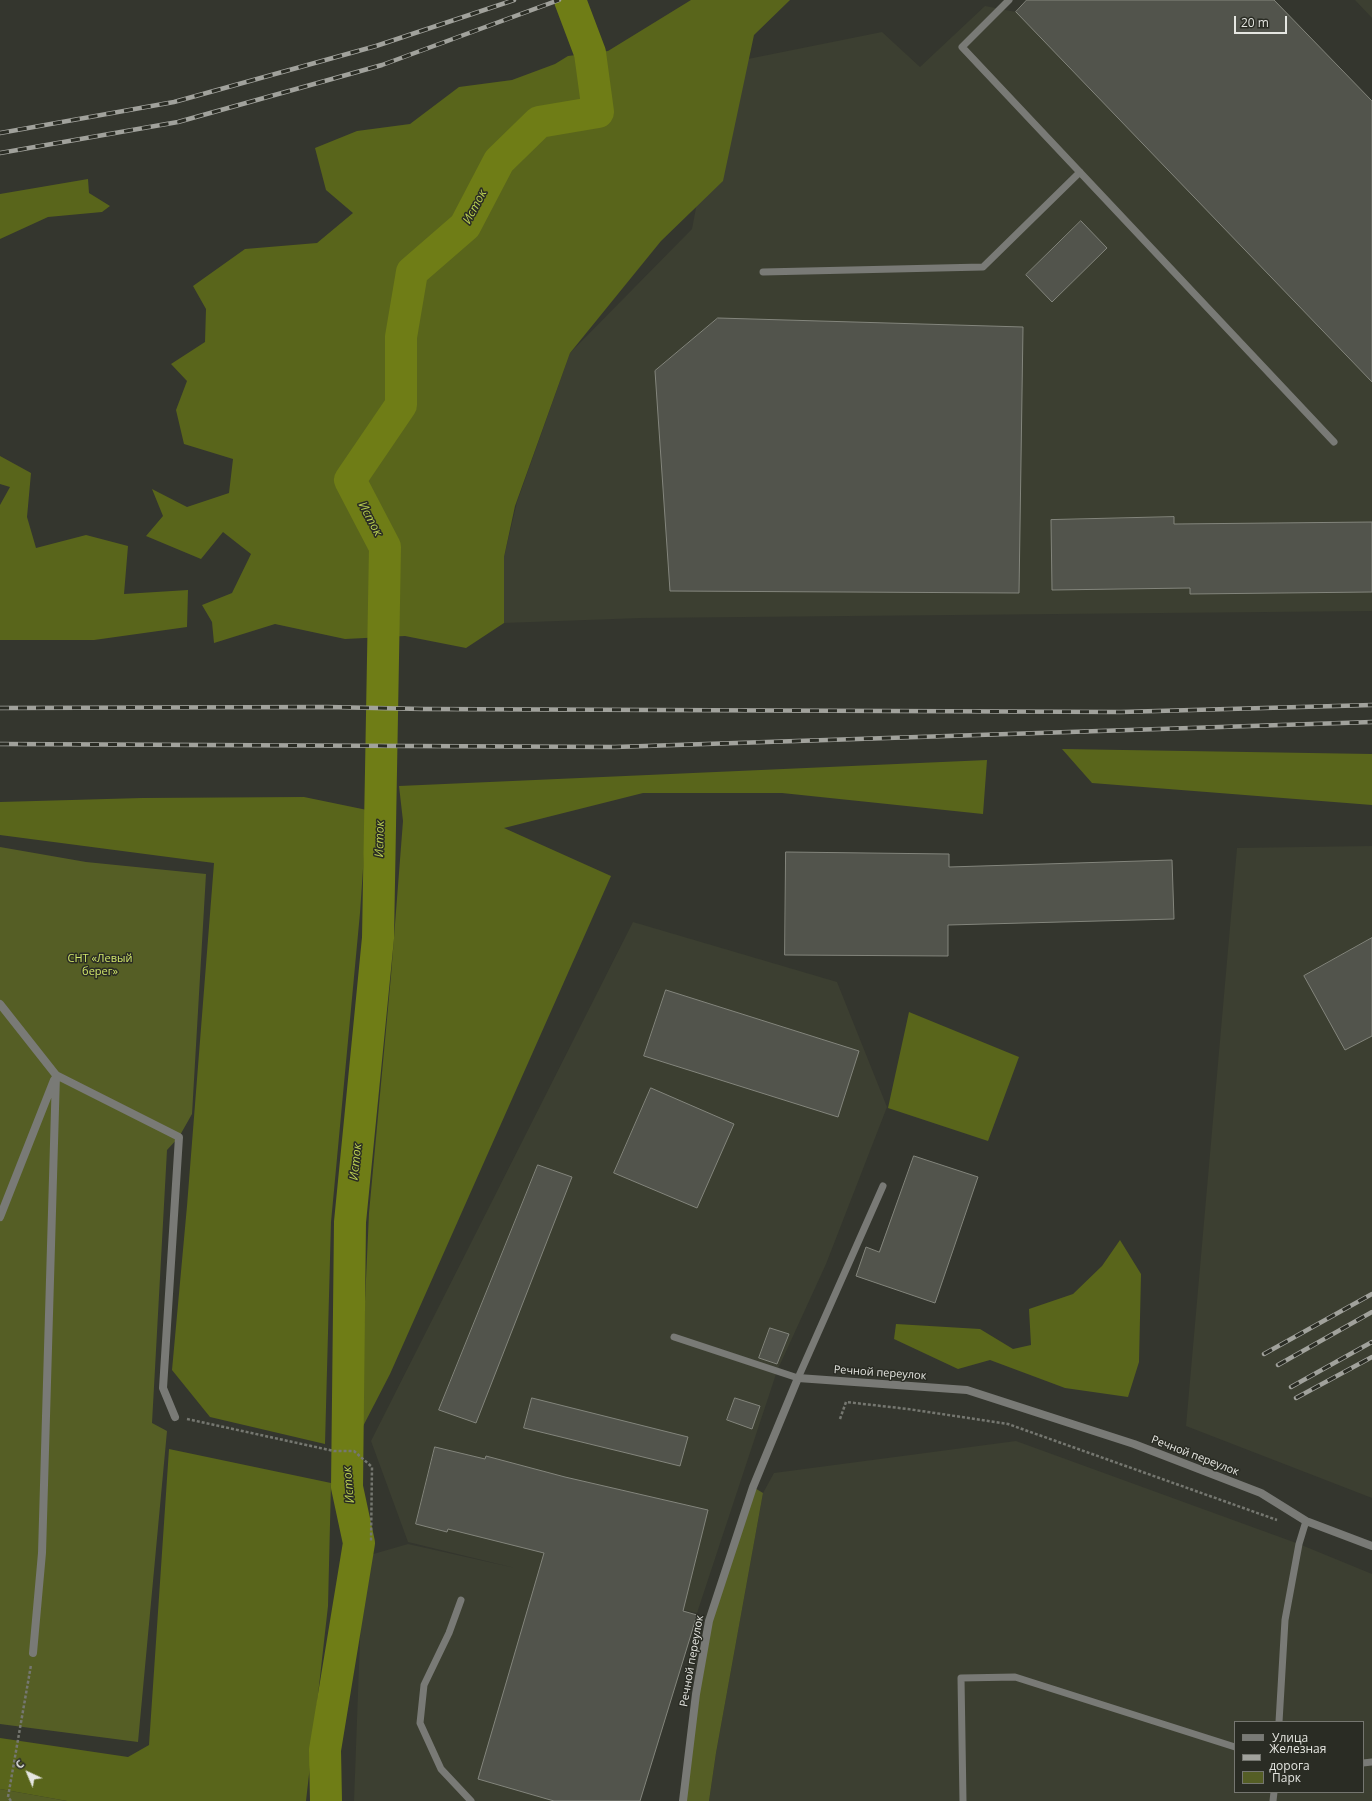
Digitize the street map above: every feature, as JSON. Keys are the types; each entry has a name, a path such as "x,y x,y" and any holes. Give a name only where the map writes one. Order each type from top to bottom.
{"street":[{"path":"0,1004 56,1075 179,1137 163,1388 175,1417"},
{"path":"0,1217 56,1075"},
{"path":"33,1653 42,1553 56,1075"},
{"name":"Речной переулок","path":"683,1801 696,1694 709,1621 753,1487 798,1378 967,1390 1134,1444 1261,1493 1306,1521 1372,1546"}],"lane":[{"path":"1009,0 962,47 1334,442"},
{"path":"763,272 983,267 1080,172"},
{"path":"674,1337 798,1378 883,1186"},
{"path":"1278,1721 1284,1620 1299,1544 1306,1521"},
{"path":"461,1600 449,1633 424,1685 420,1724 441,1769 471,1801"},
{"path":"963,1801 961,1678 1015,1677 1234,1747"}],"path":[{"path":"840,1419 846,1402 908,1409 1008,1424 1282,1521"},
{"path":"175,1417 334,1452 354,1451 372,1467 371,1542"},
{"path":"12,1801 8,1797 33,1653"}],"shaded area":[{"path":"1027,0 1274,0 1372,101 1372,611 641,618 504,623 504,557 517,502 570,353 692,229 723,64 882,32 920,67 985,6 1016,12"},
{"path":"1355,0 1372,0 1372,18"},
{"path":"1372,846 1372,1498 1186,1426 1237,848"},
{"path":"633,922 837,982 887,1107 826,1264 777,1371 697,1613 567,1581 697,1615 640,1801 354,1801 363,1557 408,1544 515,1568 408,1542 371,1441"},
{"path":"1016,1441 1299,1544 1372,1574 1372,1801 709,1801 716,1753 763,1493 774,1473"}],"green space":[{"path":"691,0 790,0 754,35 723,181 661,241 570,353 515,506 504,557 504,623 466,648 405,636 345,639 275,624 214,643 212,622 202,605 232,593 251,554 223,532 201,559 146,536 163,516 152,489 187,507 229,493 233,459 184,444 176,410 187,381 171,364 205,342 206,309 193,286 245,249 317,243 353,213 326,190 315,148 357,131 410,124 459,87 512,80 555,64 568,56 608,51"},
{"path":"88,179 89,193 110,206 102,212 48,217 0,239 0,194"},
{"path":"0,456 31,473 27,517 36,548 86,535 128,546 124,594 188,590 187,627 94,640 0,640 0,505 10,487 0,484"},
{"path":"1062,749 1372,754 1372,805 1092,783"},
{"path":"987,760 983,814 782,793 643,793 504,828 611,876 390,1374 359,1434 369,1213 391,976 403,821 399,786"},
{"path":"304,797 367,810 360,913 331,1222 325,1444 210,1417 172,1370 187,1206 214,863 0,835 0,802 142,798"},
{"name":"СНТ «Левый берег»","path":"0,847 86,862 206,874 192,1114 179,1137 167,1150 152,1423 167,1431 138,1742 0,1724"},
{"path":"909,1012 1019,1057 988,1141 888,1108"},
{"path":"1120,1240 1141,1274 1139,1362 1128,1397 1065,1388 990,1360 958,1369 894,1339 896,1324 980,1329 1013,1349 1031,1345 1029,1309 1073,1294 1102,1266"},
{"path":"169,1449 331,1483 328,1606 306,1801 67,1801 0,1789 0,1738 128,1757 149,1745"},
{"path":"753,1487 763,1493 716,1753 709,1801 683,1801 709,1621"},
{"path":"0,1789 67,1801 0,1801"}],"building":[{"path":"1027,0 1274,0 1372,101 1372,382 1016,12"},
{"path":"1081,221 1107,248 1052,302 1026,275"},
{"path":"718,318 1023,327 1019,593 670,591 655,371"},
{"path":"1174,517 1174,524 1372,522 1372,592 1190,594 1190,588 1052,590 1051,520"},
{"path":"786,852 949,854 949,867 1172,860 1174,919 948,925 948,956 785,955"},
{"path":"1372,938 1372,1036 1345,1050 1304,976"},
{"path":"666,990 859,1051 838,1117 644,1056"},
{"path":"651,1088 734,1124 697,1208 614,1173"},
{"path":"914,1156 978,1177 935,1303 856,1276 866,1247 879,1252"},
{"path":"538,1165 572,1177 476,1423 439,1410"},
{"path":"770,1328 789,1334 777,1364 759,1358"},
{"path":"532,1398 688,1437 680,1466 524,1428"},
{"path":"735,1398 760,1406 752,1429 727,1420"},
{"path":"435,1447 485,1459 486,1456 565,1477 708,1510 683,1611 697,1615 640,1801 554,1801 478,1779 544,1553 448,1529 447,1532 416,1524"}],"waterway":[{"name":"Исток","path":"326,1801 325,1750 359,1543 347,1487 350,1222 378,938 385,547 350,480 401,405 401,337 412,272 465,226 499,161 539,122 598,112 590,53 570,0"}],"railway":[{"path":"0,133 174,102 376,46 514,0"},
{"path":"0,153 178,122 382,65 559,0"},
{"path":"0,708 327,707 423,709 1121,712 1372,705"},
{"path":"0,744 615,747 1372,722"},
{"path":"1264,1354 1372,1294"},
{"path":"1278,1365 1372,1312"},
{"path":"1291,1387 1372,1342"},
{"path":"1296,1398 1372,1357"}]}
